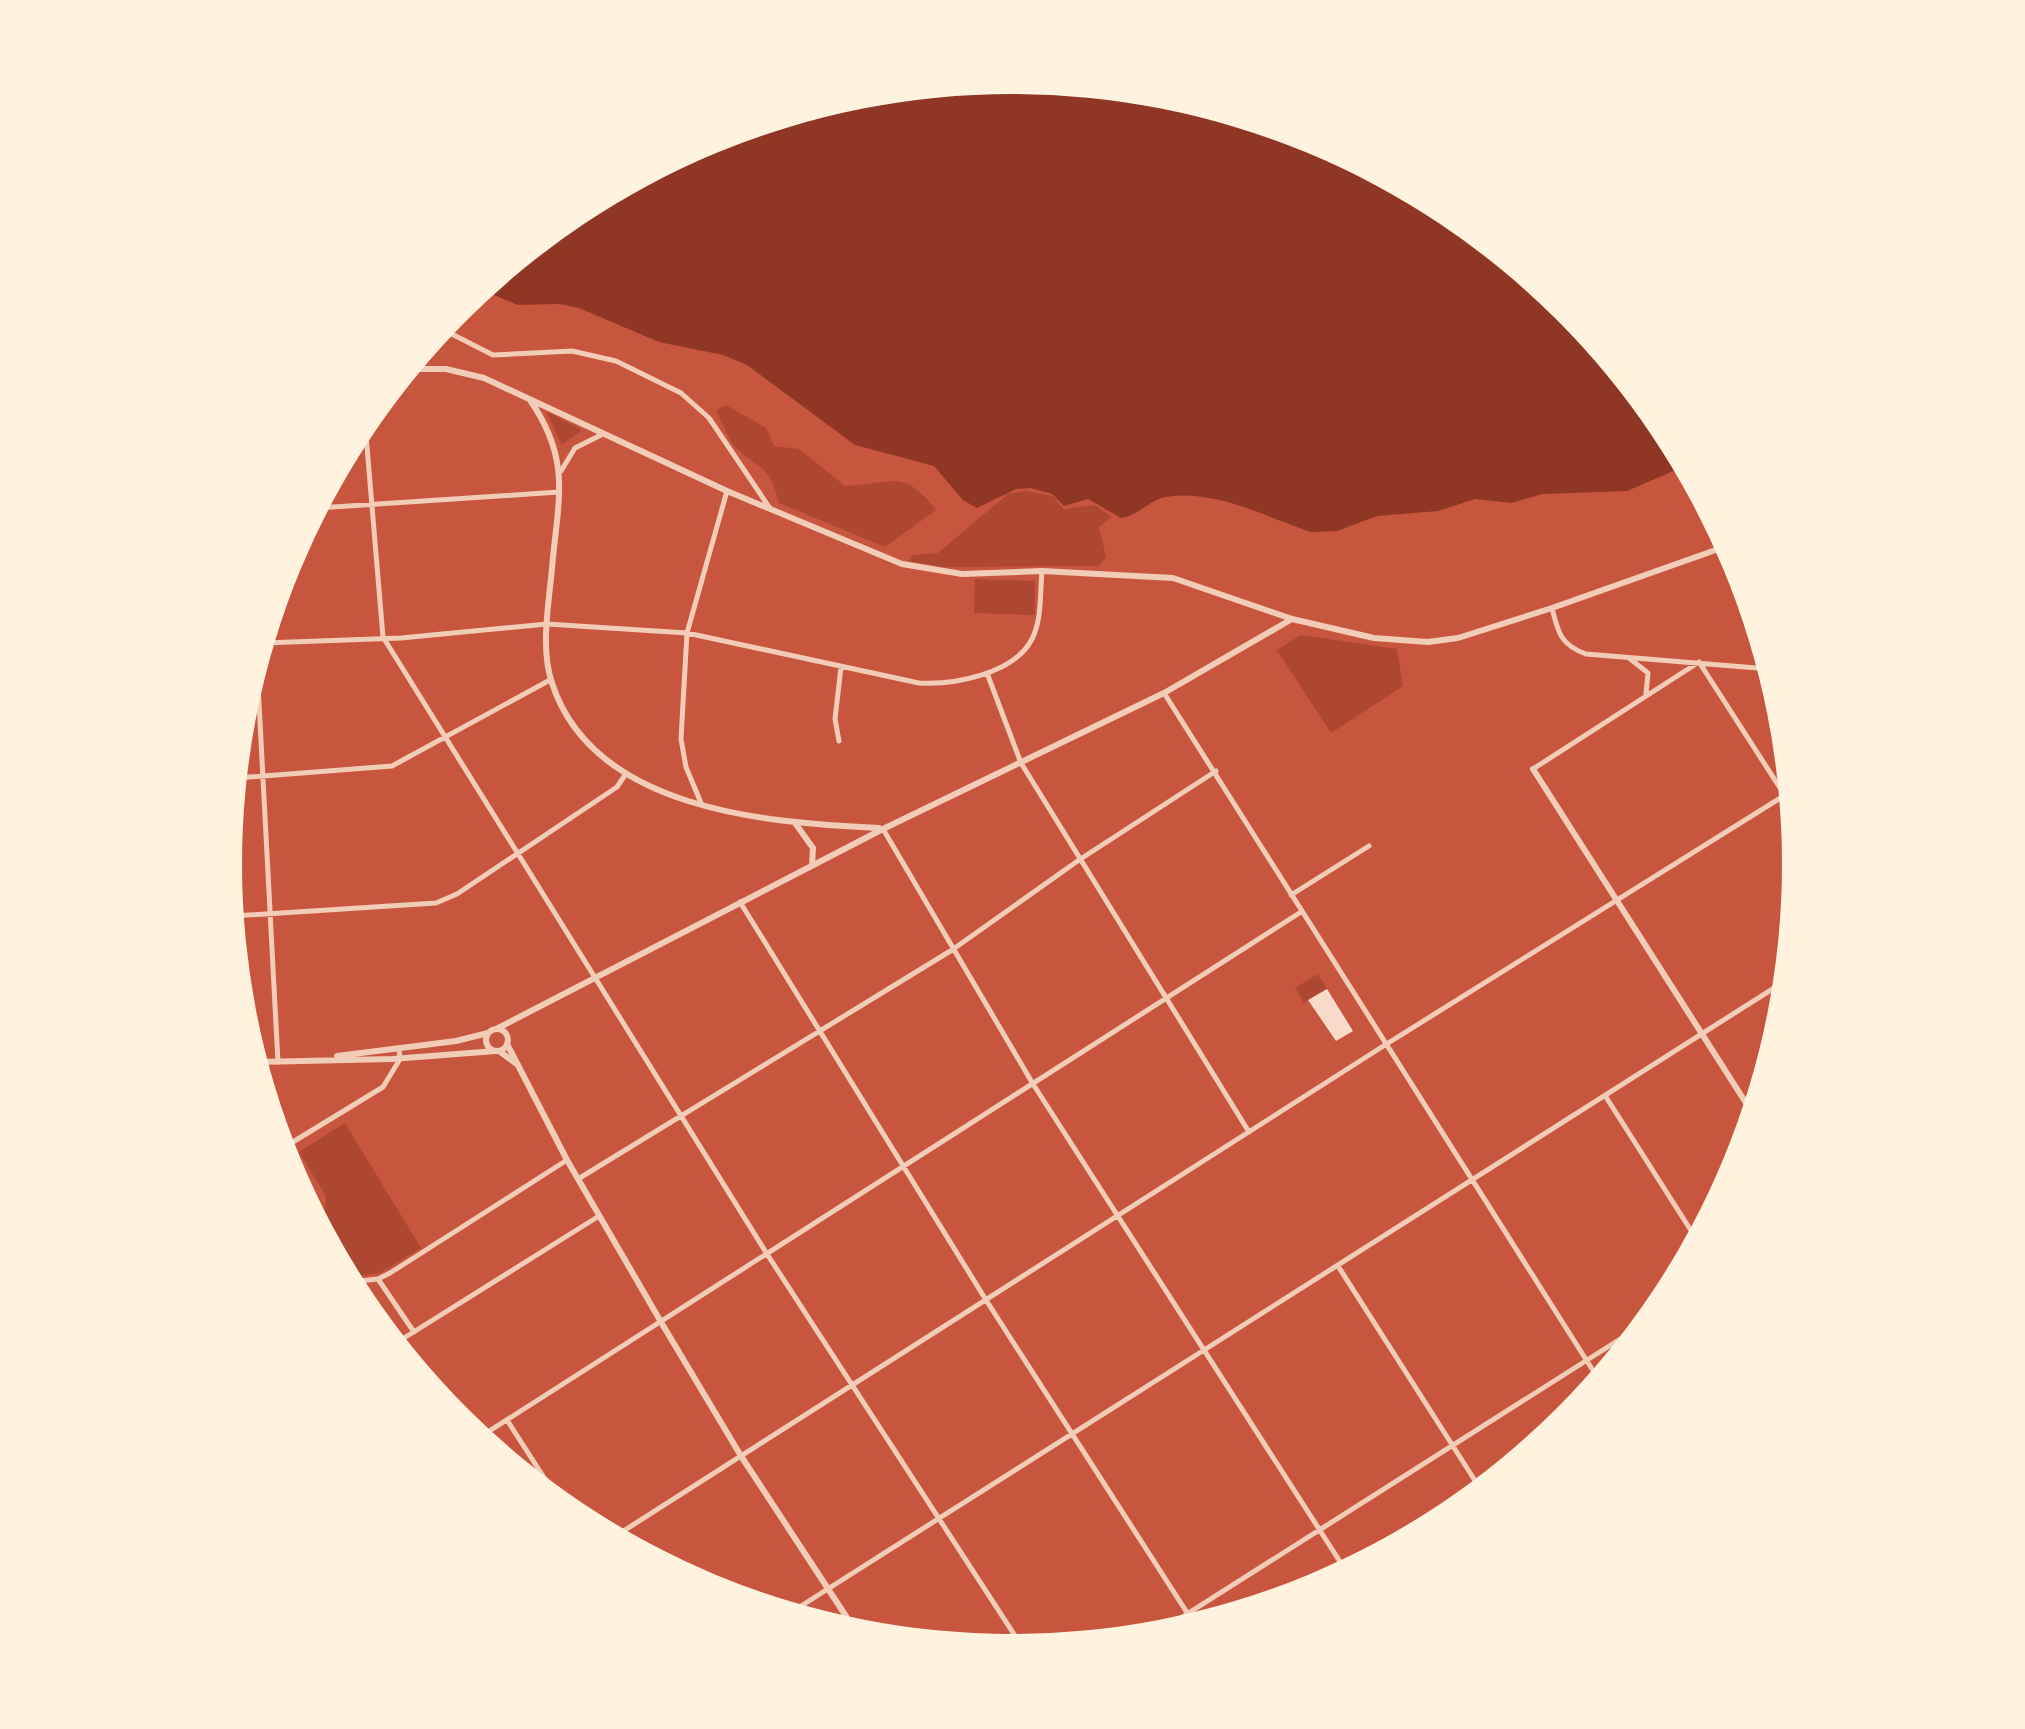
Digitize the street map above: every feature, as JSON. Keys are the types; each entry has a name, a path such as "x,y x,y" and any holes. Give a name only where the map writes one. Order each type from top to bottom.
{"street":[{"path":"454,335 493,355 572,351 616,361 681,393 709,418 770,509"},
{"path":"422,370 468,372 727,491 902,564 962,574 1042,571 1173,578 1292,619 1374,638 1428,642 1458,638 1715,550"},
{"path":"529,399 543,419 561,471 547,624 550,680 562,707 580,733 625,775 648,787 701,803 795,823 883,829"},
{"path":"561,471 575,448 601,435"},
{"path":"367,444 383,637 444,740 767,1254 1015,1635"},
{"path":"701,803 686,767 681,739 687,633 727,491"},
{"path":"330,508 559,492"},
{"path":"275,642 547,624 687,633 841,667 942,684 987,673 1022,652 1036,626 1042,571"},
{"path":"1552,608 1559,635 1569,648 1586,654 1758,668"},
{"path":"268,1062 399,1050 488,1033 883,829 1164,693 1292,619"},
{"path":"1628,657 1648,673 1649,685 1645,696"},
{"path":"1699,662 1533,769 1745,1102"},
{"path":"1699,662 1778,780"},
{"path":"839,741 835,719 841,667"},
{"path":"987,673 1021,763 1249,1132"},
{"path":"248,777 380,769 444,740 550,680"},
{"path":"1164,693 1594,1371"},
{"path":"260,702 278,1062"},
{"path":"578,1179 680,1113 952,950 1079,860 1216,771"},
{"path":"244,915 436,903 457,894 617,787 625,775"},
{"path":"624,1530 1385,1045 1779,799"},
{"path":"795,823 813,848 812,866"},
{"path":"883,829 1033,1084 1340,1562"},
{"path":"1291,895 1369,846"},
{"path":"740,901 902,1167 1188,1614 1621,1338"},
{"path":"490,1431 1301,912"},
{"path":"802,1606 1772,989"},
{"path":"289,1061 400,1059 498,1051 508,1042 512,1027 521,1018"},
{"path":"498,1028 504,1031 567,1160 661,1322 741,1456 847,1617"},
{"path":"488,1033 487,1044 523,1071"},
{"path":"294,1141 383,1087 400,1059 399,1050"},
{"path":"1606,1097 1691,1230"},
{"path":"364,1280 378,1279 567,1160"},
{"path":"404,1338 599,1216"},
{"path":"1338,1266 1475,1481"},
{"path":"378,1279 414,1332"},
{"path":"507,1420 543,1476"}],"shaded area":[{"path":"1012,94 1113,101 1212,120 1260,135 1353,173 1441,224 1521,285 1592,356 1624,395 1675,470 1627,491 1543,494 1511,503 1475,499 1438,511 1377,516 1337,531 1311,532 1240,506 1203,497 1166,497 1121,518 1088,499 1064,506 1052,494 1031,488 1016,489 977,508 963,500 934,466 855,445 747,365 723,355 659,342 579,308 559,304 518,305 494,295 543,253 584,224 672,173 765,135 862,109 962,96"},
{"path":"726,405 766,428 774,446 799,449 845,486 905,483 915,488 936,510 885,547 779,503 768,474 737,449 728,436 716,410"},
{"path":"546,411 582,430 562,445"},
{"path":"1025,491 1053,496 1063,509 1095,505 1112,517 1099,527 1106,557 1099,566 942,567 909,561 912,555 938,553 1008,494"},
{"path":"975,579 1035,581 1035,615 974,613"},
{"path":"1301,635 1397,649 1403,686 1331,733 1277,650"},
{"path":"1318,974 1327,989 1304,1003 1295,988"},
{"path":"345,1123 421,1248 380,1273 361,1275 324,1211 326,1196 299,1152"}],"building":[{"path":"1327,989 1353,1031 1336,1041 1308,1000"}]}
